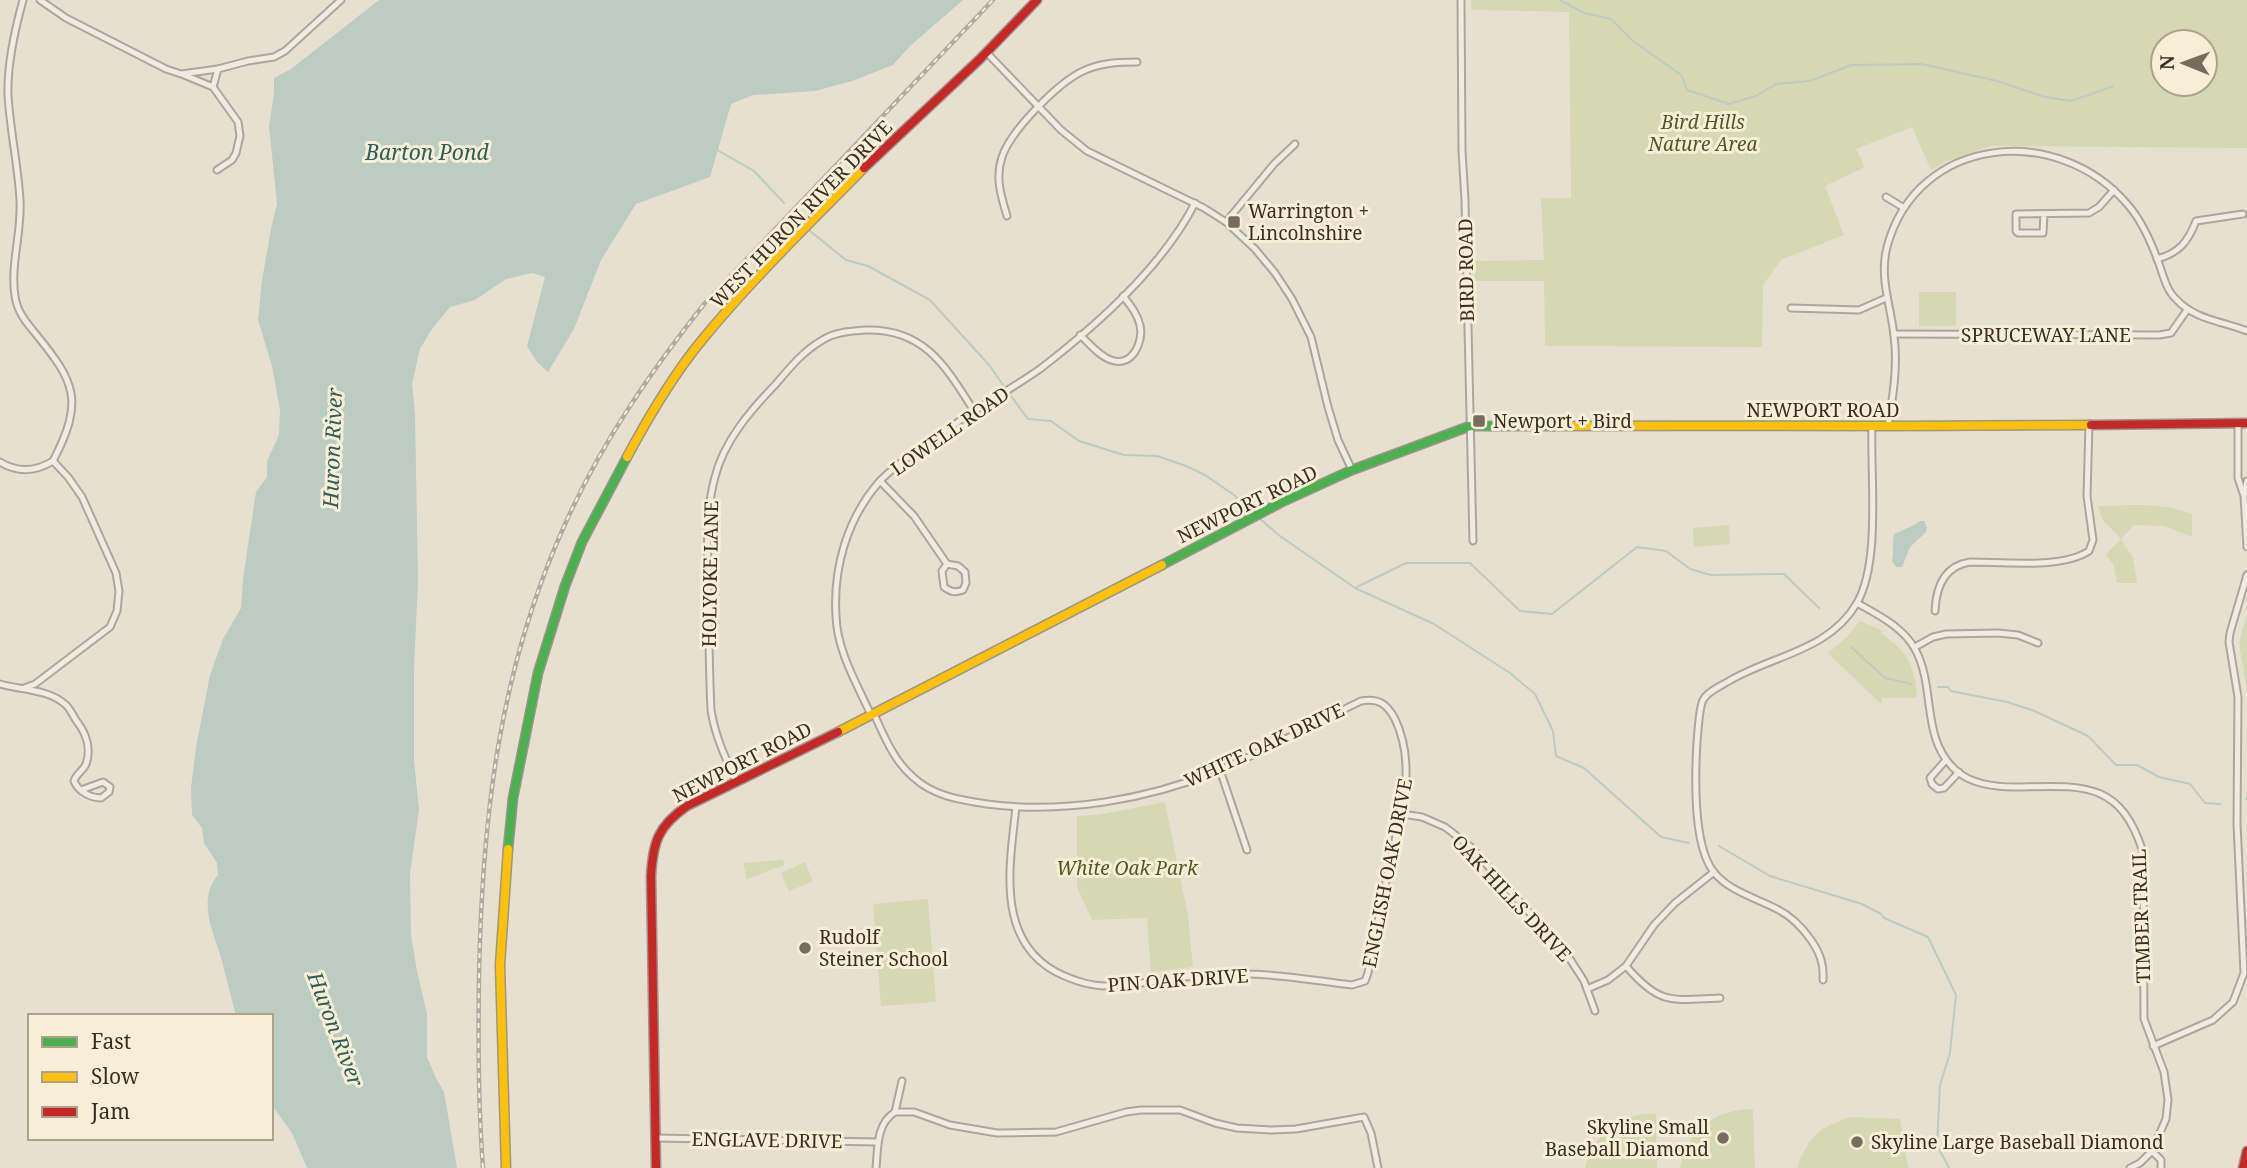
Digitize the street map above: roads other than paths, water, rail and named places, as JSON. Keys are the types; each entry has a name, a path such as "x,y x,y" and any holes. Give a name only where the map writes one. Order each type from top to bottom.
{"main road":[{"name":"WEST HURON RIVER DRIVE","path":"506,1168 500,980 502,907 509,833 518,769 537,677 561,598 582,542 648,417 702,340 777,256 868,164 987,53 1037,0"},
{"name":"NEWPORT ROAD","path":"656,1168 651,876 654,842 665,822 674,814 736,781 873,715 1256,516 1352,470 1470,426 2242,423"},
{"path":"2243,1168 2247,1151"}],"street":[{"path":"0,462 17,470 35,470 53,461 69,422 72,389 57,360 18,310 14,294 20,201 8,91 23,0"},
{"path":"40,0 66,18 114,44 166,69 213,87 238,121 240,136 232,160 217,170"},
{"path":"181,74 274,57 285,51 341,0"},
{"name":"BIRD ROAD","path":"1461,0 1462,150 1473,541"},
{"path":"987,53 1061,130 1087,151 1195,203 1226,222 1255,249 1292,299 1311,337 1338,440 1352,470"},
{"path":"1007,216 999,188 1002,158 1019,126 1062,86 1083,71 1118,62 1136,62"},
{"path":"213,87 218,69"},
{"path":"1226,222 1274,164 1295,144"},
{"path":"1888,426 1893,397 1894,334 1886,298 1886,250 1903,208 1923,185 1945,170 1996,152 2047,154 2089,171 2114,190 2140,222 2173,297 2187,310 2202,318 2247,331"},
{"path":"2043,214 2043,233 2028,234 2016,231 2016,214 2089,213 2099,207 2114,190"},
{"path":"1886,197 1903,208"},
{"name":"LOWELL ROAD","path":"873,715 841,643 836,616 840,558 850,529 863,504 880,481 911,456 1039,369 1080,335 1123,296 1171,244 1195,203"},
{"path":"2157,259 2173,255 2182,247 2190,238 2196,221 2243,214"},
{"path":"1080,335 1111,360 1123,361 1131,357 1138,350 1142,334 1136,313 1123,296"},
{"path":"1791,308 1859,310 1886,298"},
{"name":"SPRUCEWAY LANE","path":"1894,334 2159,335 2171,333 2187,310"},
{"name":"HOLYOKE LANE","path":"736,781 714,731 711,710 707,521 715,474 739,427 801,355 822,340 850,331 885,330 921,344 934,354 952,376 974,411"},
{"path":"2242,423 2238,478 2244,496"},
{"path":"1935,611 1937,592 1942,580 1947,572 1960,564 2054,562 2080,557 2089,551 2092,546 2087,496 2089,424"},
{"path":"1823,980 1824,965 1814,945 1793,919 1741,893 1714,872 1698,828 1697,743 1703,700 1745,672 1819,642 1834,631 1857,603 1866,584 1871,557 1872,425"},
{"path":"24,688 35,684 99,637 110,627 117,611 119,591 116,573 82,497 53,461"},
{"path":"880,481 914,516 947,564 958,566 965,572 966,583 963,590 956,592 944,587 942,571 947,564"},
{"path":"2247,481 2244,496 2247,547"},
{"path":"2154,1046 2213,1020 2233,1002 2245,972 2237,824 2238,697 2229,642 2247,575"},
{"name":"TIMBER TRAIL","path":"1857,603 1899,629 1914,647 1923,670 1933,734 1946,760 1959,772 1990,786 2082,788 2107,797 2126,813 2137,832 2143,852 2144,1019 2164,1072 2168,1100 2166,1119 2152,1151 2142,1166 2130,1168"},
{"path":"1914,647 1933,637 1947,634 1998,632 2038,642"},
{"path":"0,684 24,688 57,699 67,706 88,740 85,768 74,781 81,790 95,798 101,798 109,792 110,787 103,782 81,790"},
{"name":"WHITE OAK DRIVE","path":"873,715 897,759 913,778 942,796 1016,807 1069,805 1118,799 1165,789 1220,770 1361,701"},
{"name":"ENGLISH OAK DRIVE","path":"1359,984 1365,981 1368,973 1407,786 1407,758 1400,731 1388,706 1379,701 1361,701"},
{"path":"1946,760 1930,778 1934,786 1938,789 1944,788 1959,772"},
{"path":"1220,770 1247,850"},
{"name":"PIN OAK DRIVE","path":"1016,807 1010,895 1014,917 1021,937 1032,954 1047,967 1066,977 1088,985 1109,986 1169,978 1244,974 1359,984"},
{"name":"OAK HILLS DRIVE","path":"1402,814 1422,817 1445,827 1471,847 1568,956 1587,989 1595,1012"},
{"path":"1587,989 1608,980 1626,966 1654,925 1675,903 1714,872"},
{"path":"1626,966 1653,993 1663,998 1720,998"},
{"path":"876,1168 878,1142 885,1121 895,1112 902,1081"},
{"path":"895,1112 914,1112 950,1125 997,1133 1056,1132 1141,1110 1181,1110 1237,1128 1271,1130 1296,1129 1364,1117 1371,1133 1378,1168"},
{"name":"ENGLAVE DRIVE","path":"656,1139 878,1142"},
{"path":"2152,1151 2161,1160 2161,1168"}],"water":[{"name":"Barton Pond","path":"379,0 963,0 909,47 893,65 852,81 815,91 753,95 731,104 710,177 636,204 601,260 574,329 548,372 537,362 527,346 545,277 532,273 506,279 475,300 450,307 420,349 412,384 415,413 418,582 414,667 414,761 419,809 410,874 411,935 427,1014 427,1057 444,1092 457,1168 307,1168 292,1133 273,1107 273,1014 235,1014 209,916 208,895 218,875 217,863 204,843 202,828 192,815 191,788 196,747 210,675 223,639 241,608 256,492 267,477 267,461 279,435 280,410 272,366 258,320 262,280 277,204 269,126 274,78 291,69"},
{"path":"1924,521 1926,532 1910,547 1902,567 1896,567 1892,560 1894,534"}],"waterway":[{"path":"1560,0 1584,13 1611,19 1633,41 1681,75 1687,90 1729,104 1756,96 1776,84 1810,81 1851,65 1922,64 1997,81 2045,97 2071,101 2114,86"},
{"path":"717,150 754,171 784,203"},
{"path":"810,231 846,260 868,266 930,300 990,366 1005,388"},
{"path":"1008,392 1028,419 1051,421 1079,441 1124,455 1157,456 1186,466 1205,475 1234,495 1254,514"},
{"path":"1258,517 1280,536 1355,588 1434,624 1510,673 1535,694 1553,731 1556,756 1584,768 1661,837 1689,843"},
{"path":"1357,587 1406,563 1470,563 1520,611 1552,614 1637,547 1666,551 1690,569 1711,575 1784,574 1819,608"},
{"path":"1851,647 1885,678 1911,684"},
{"path":"1938,687 1948,687 1951,691 2032,710 2088,736 2116,765 2137,765 2159,777 2190,784 2205,803 2220,804"},
{"path":"1719,846 1770,876 1862,904 1884,918 1928,937 1956,995 1950,1053 1940,1085 1937,1145 1949,1168"}],"railway":[{"path":"483,1168 479,977 484,859 490,801 510,688 543,577 566,522 595,464 629,408 705,303 993,0"}],"place":[{"name":"Warrington + Lincolnshire","path":"1234,222"},
{"name":"Newport + Bird","path":"1479,421"},
{"name":"Rudolf Steiner School","path":"805,948"},
{"name":"Skyline Small Baseball Diamond","path":"1723,1138"},
{"name":"Skyline Large Baseball Diamond","path":"1857,1142"}],"park label":[{"name":"Bird Hills Nature Area","path":"1703,133"},
{"name":"White Oak Park","path":"1127,868"}],"water label":[{"name":"Huron River","path":"332,448"},
{"name":"Huron River","path":"336,1029"}]}
